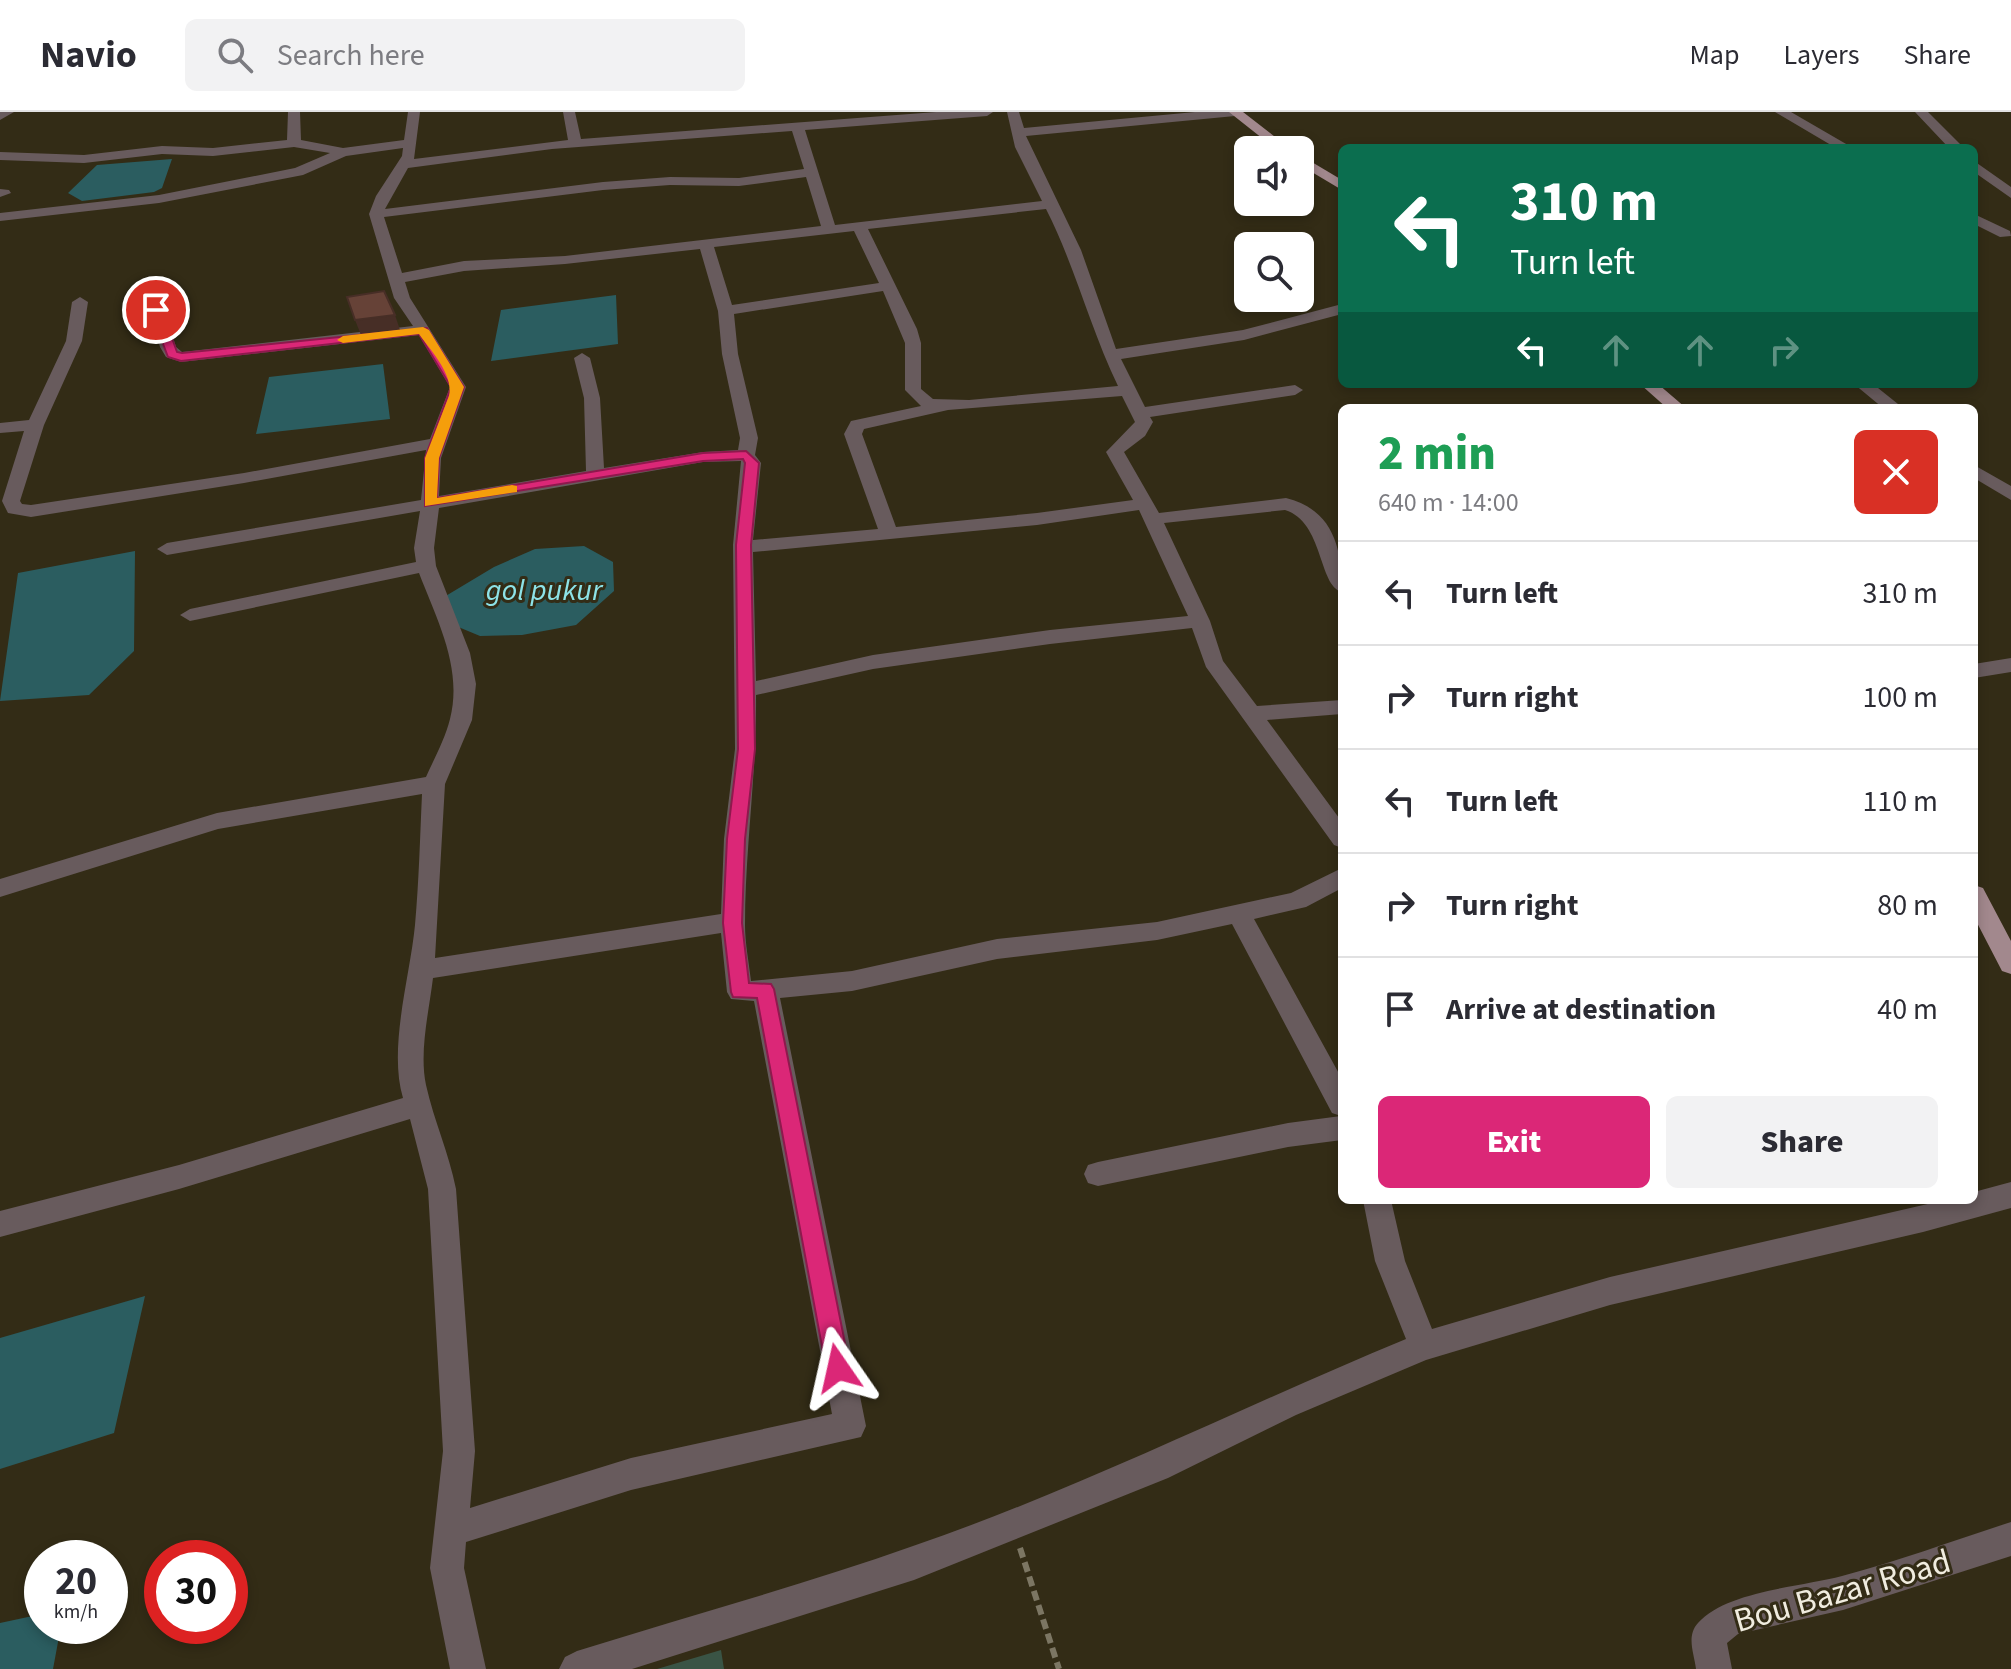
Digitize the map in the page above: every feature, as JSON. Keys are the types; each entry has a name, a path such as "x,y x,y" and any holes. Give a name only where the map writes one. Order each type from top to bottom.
{"main road":[{"path":"1235,112 1267,136"},
{"path":"1314,168 1338,183"},
{"path":"1653,388 1672,404"},
{"path":"1978,901 2008,952"}],"street":[{"path":"0,116 8,112"},
{"path":"294,112 294,143"},
{"path":"414,112 405,164 383,196 376,214 402,298 458,387 430,473 430,503 424,537 426,566 460,653 465,684 461,720 434,784 427,925 412,1046 412,1083 436,1158 450,1282 459,1451 447,1568 468,1669"},
{"path":"569,112 575,144"},
{"path":"405,164 575,144 987,112"},
{"path":"1013,112 1017,133 1084,272 1112,355 1144,422 1141,431 1122,443 1115,452 1149,512 1200,621 1213,662 1338,834"},
{"path":"1017,133 1235,112"},
{"path":"1781,112 1839,144"},
{"path":"1921,112 1953,144"},
{"path":"798,128 829,229"},
{"path":"0,156 84,159 162,150 213,152 294,143 319,145 343,152"},
{"path":"0,217 172,197 208,187 309,169 343,152 411,143"},
{"path":"1978,168 2011,194"},
{"path":"376,214 603,186 670,181 739,182 814,172"},
{"path":"395,279 464,266 706,245 1051,204"},
{"path":"1978,220 2005,234"},
{"path":"859,226 913,343 913,390 928,404 944,406"},
{"path":"706,245 726,311 730,354 749,438 746,455 752,463 744,547 746,749 736,839 733,923 740,992 852,981 997,949 1157,931 1297,901 1338,879"},
{"path":"726,311 888,286"},
{"path":"150,287 168,347 172,354 181,357 423,330"},
{"path":"80,302 74,341 35,425 11,501 15,509 31,511 198,485 438,443"},
{"path":"1112,355 1244,335 1338,310"},
{"path":"582,358 592,398 595,475"},
{"path":"1867,388 1889,404"},
{"path":"889,533 853,434 857,425 944,406 1128,390"},
{"path":"1141,413 1295,390"},
{"path":"0,428 35,425"},
{"path":"167,549 595,475 717,456 746,455"},
{"path":"1978,473 2011,494"},
{"path":"744,547 1149,512 1286,504 1299,506 1316,520 1338,576"},
{"path":"190,615 426,566"},
{"path":"747,690 904,658 1200,621"},
{"path":"1978,670 2011,665"},
{"path":"1251,714 1338,707"},
{"path":"0,888 217,821 434,784"},
{"path":"1238,912 1338,1098"},
{"path":"421,970 733,923"},
{"path":"451,1530 631,1474 850,1426 765,989"},
{"path":"0,1224 179,1177 417,1105"},
{"path":"1098,1174 1288,1135 1338,1129"},
{"path":"577,1669 914,1563 1157,1467 1285,1404 1424,1346 1610,1291 1923,1219 2011,1195"},
{"path":"1378,1204 1390,1261 1424,1346"},
{"name":"Bou Bazar Road","path":"1714,1669 1708,1637 1723,1623 1737,1617 1843,1593 2011,1539"}],"path":[{"path":"1012,1523 1059,1669"}],"green space":[{"path":"721,1650 724,1669 657,1669"}],"water":[{"path":"172,159 162,188 154,192 82,201 68,193 97,165"},
{"path":"616,295 618,344 491,361 501,310"},
{"path":"383,364 390,419 256,434 269,377"},
{"name":"gol pukur","path":"584,546 613,562 614,591 576,625 522,635 480,636 456,626 444,597 494,567 535,549"},
{"path":"135,551 134,651 89,695 0,701 18,573"},
{"path":"145,1296 114,1433 0,1469 0,1338"},
{"path":"24,1618 24,1644 58,1644 53,1669 0,1669 0,1623"}],"building":[{"path":"384,291 395,315 355,320 347,297"}],"slow traffic":[{"path":"343,340 423,330 454,377 458,387 456,396 445,417 432,458 430,503 512,489"}],"route":[{"path":"156,310 168,347 172,354 181,357 204,357 423,330 458,387 432,458 430,503 703,457 746,455 752,463 743,545 746,749 736,839 733,923 740,992 765,989 838,1368"}]}
